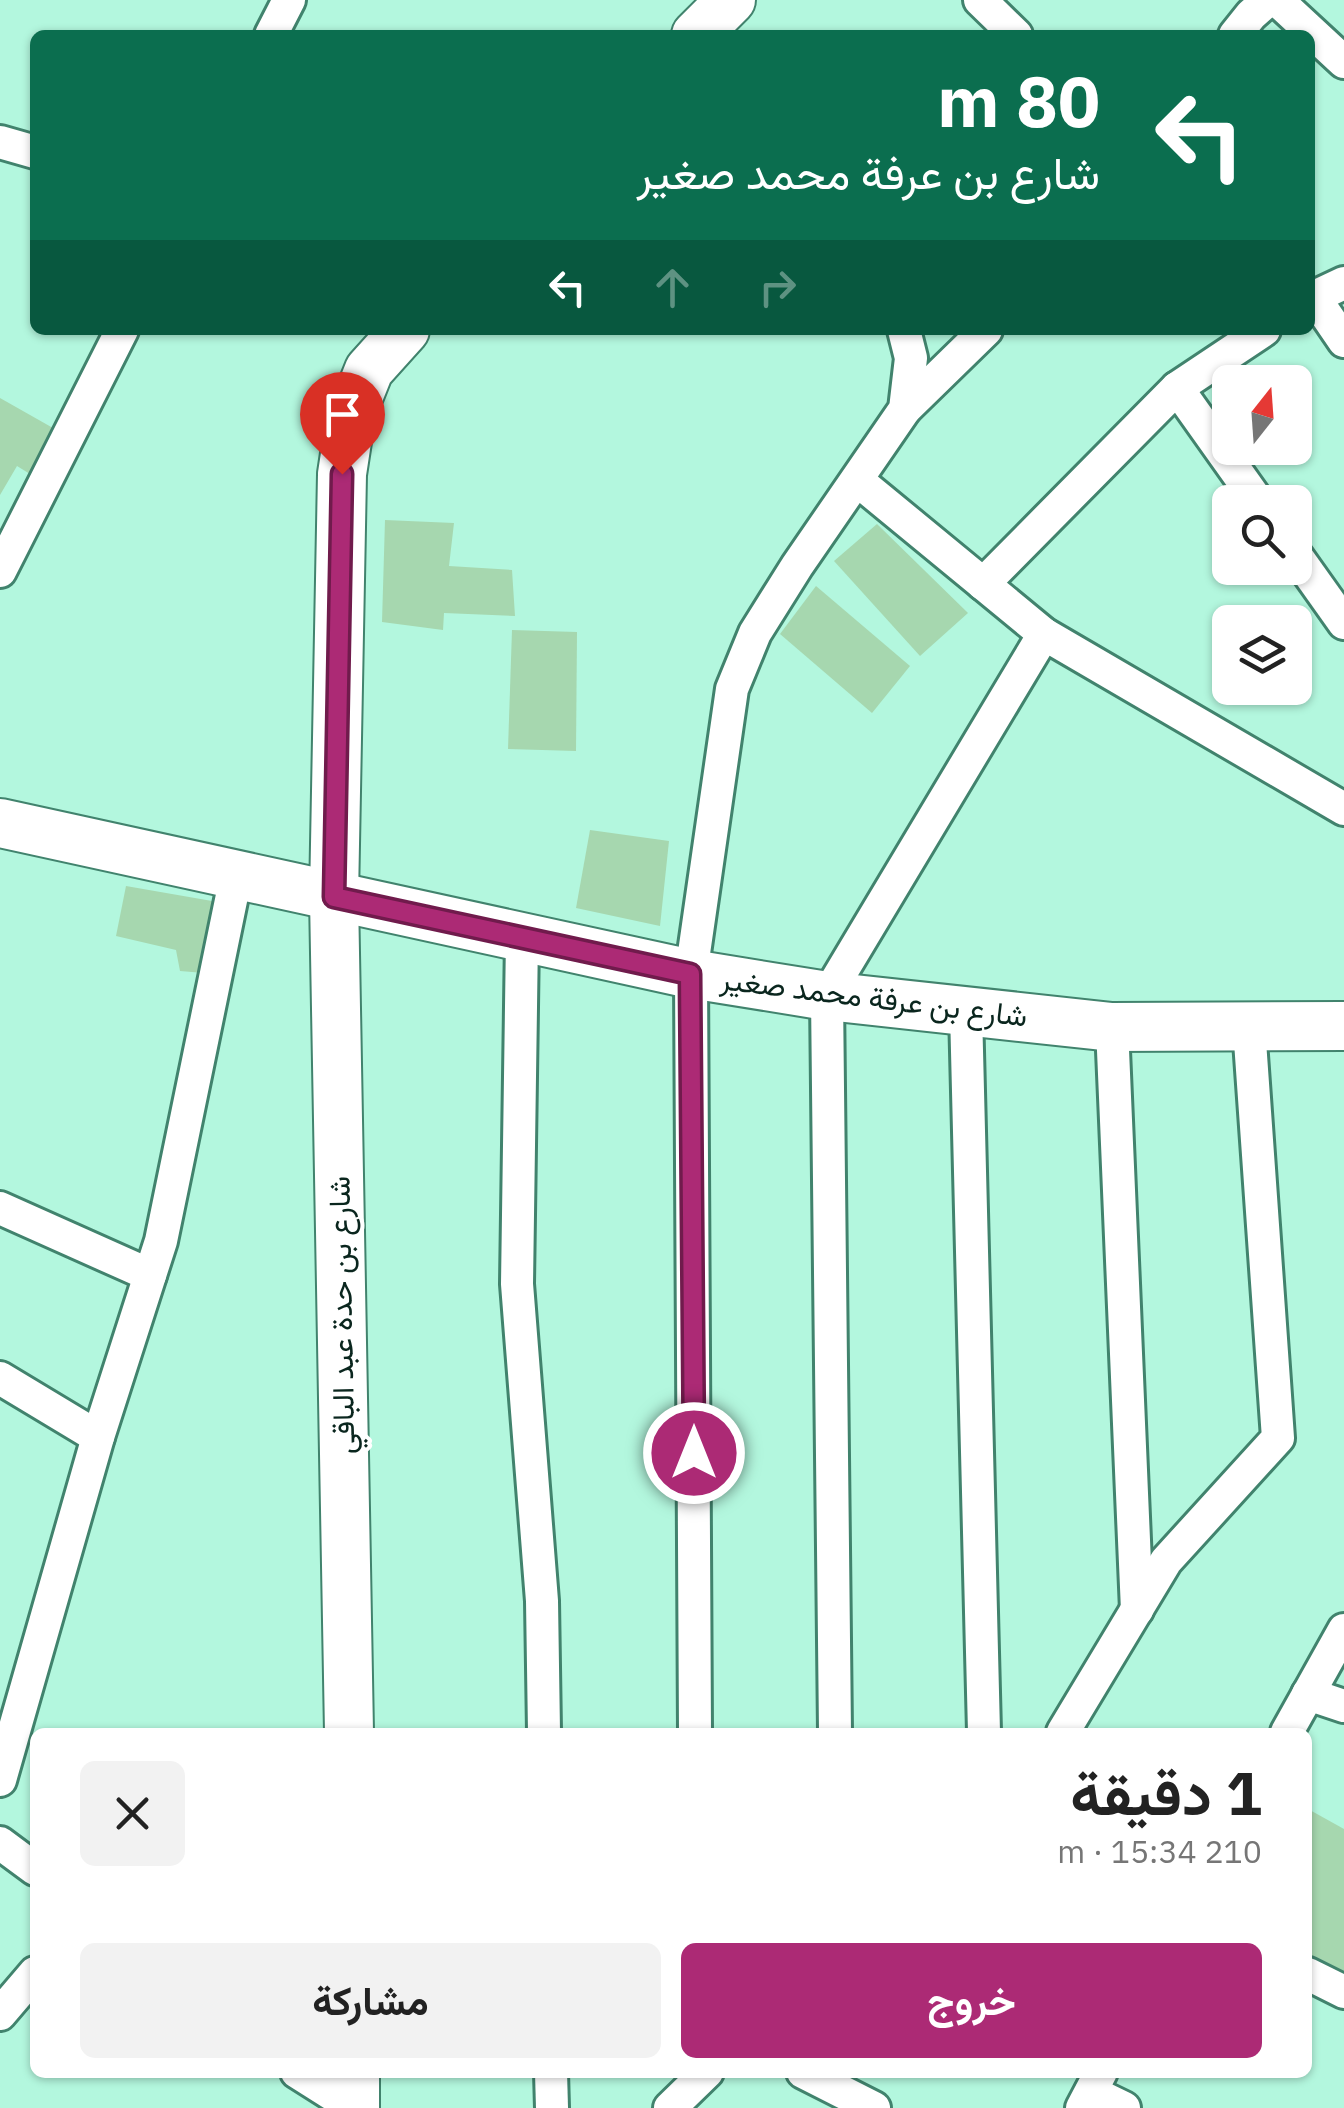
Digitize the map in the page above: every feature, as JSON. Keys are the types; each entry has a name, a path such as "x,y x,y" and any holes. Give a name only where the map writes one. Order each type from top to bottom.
{"street":[{"path":"273,30 288,0"},
{"path":"701,30 731,0"},
{"path":"980,0 1011,30"},
{"path":"1239,30 1268,0"},
{"path":"1277,0 1309,30"},
{"path":"1315,35 1344,62"},
{"path":"0,142 30,151"},
{"path":"1315,297 1344,283"},
{"path":"1315,302 1344,341"},
{"path":"0,571 119,335"},
{"name":"شارع بن حدة عبد الباقي","path":"350,1728 334,897 342,474 351,416 370,370 401,335"},
{"path":"905,335 911,358 905,409"},
{"path":"695,1728 690,974 732,690 755,634 905,409 981,335"},
{"path":"983,584 1177,388 1256,335"},
{"path":"1177,388 1246,485"},
{"path":"856,480 1044,634 1344,809"},
{"path":"1312,578 1344,624"},
{"path":"836,1728 827,996 1044,634"},
{"name":"شارع بن عرفة محمد صغير","path":"0,823 690,974 827,996 1112,1027 1344,1026"},
{"path":"0,1780 98,1437 161,1241 236,876"},
{"path":"522,938 518,1284 542,1601 544,1728"},
{"path":"966,1012 984,1728"},
{"path":"1112,1027 1137,1610"},
{"path":"1065,1728 1166,1561 1278,1438 1249,1027"},
{"path":"0,1208 150,1276"},
{"path":"0,1378 98,1437"},
{"path":"1289,1728 1344,1630"},
{"path":"1308,1694 1344,1706"},
{"path":"0,1843 30,1865"},
{"path":"1312,1976 1344,1992"},
{"path":"0,2014 30,1979"},
{"path":"306,2078 354,2108"},
{"path":"354,2078 354,2108"},
{"path":"551,2078 552,2108"},
{"path":"670,2108 699,2078"},
{"path":"816,2078 874,2108"},
{"path":"1091,2091 1124,2108"}],"building":[{"path":"0,398 53,428 30,474 17,466 0,495"},
{"path":"385,520 454,523 449,566 512,570 515,616 444,613 443,630 382,622"},
{"path":"877,524 968,613 920,656 834,561"},
{"path":"816,586 910,666 872,713 780,634"},
{"path":"512,630 577,632 576,751 508,749"},
{"path":"590,830 669,841 660,926 576,908"},
{"path":"126,886 212,901 204,973 180,971 176,950 116,936"},
{"path":"1312,1811 1344,1829 1344,1981 1312,1963"}],"route":[{"path":"342,474 334,897 690,974 694,1453"}]}
